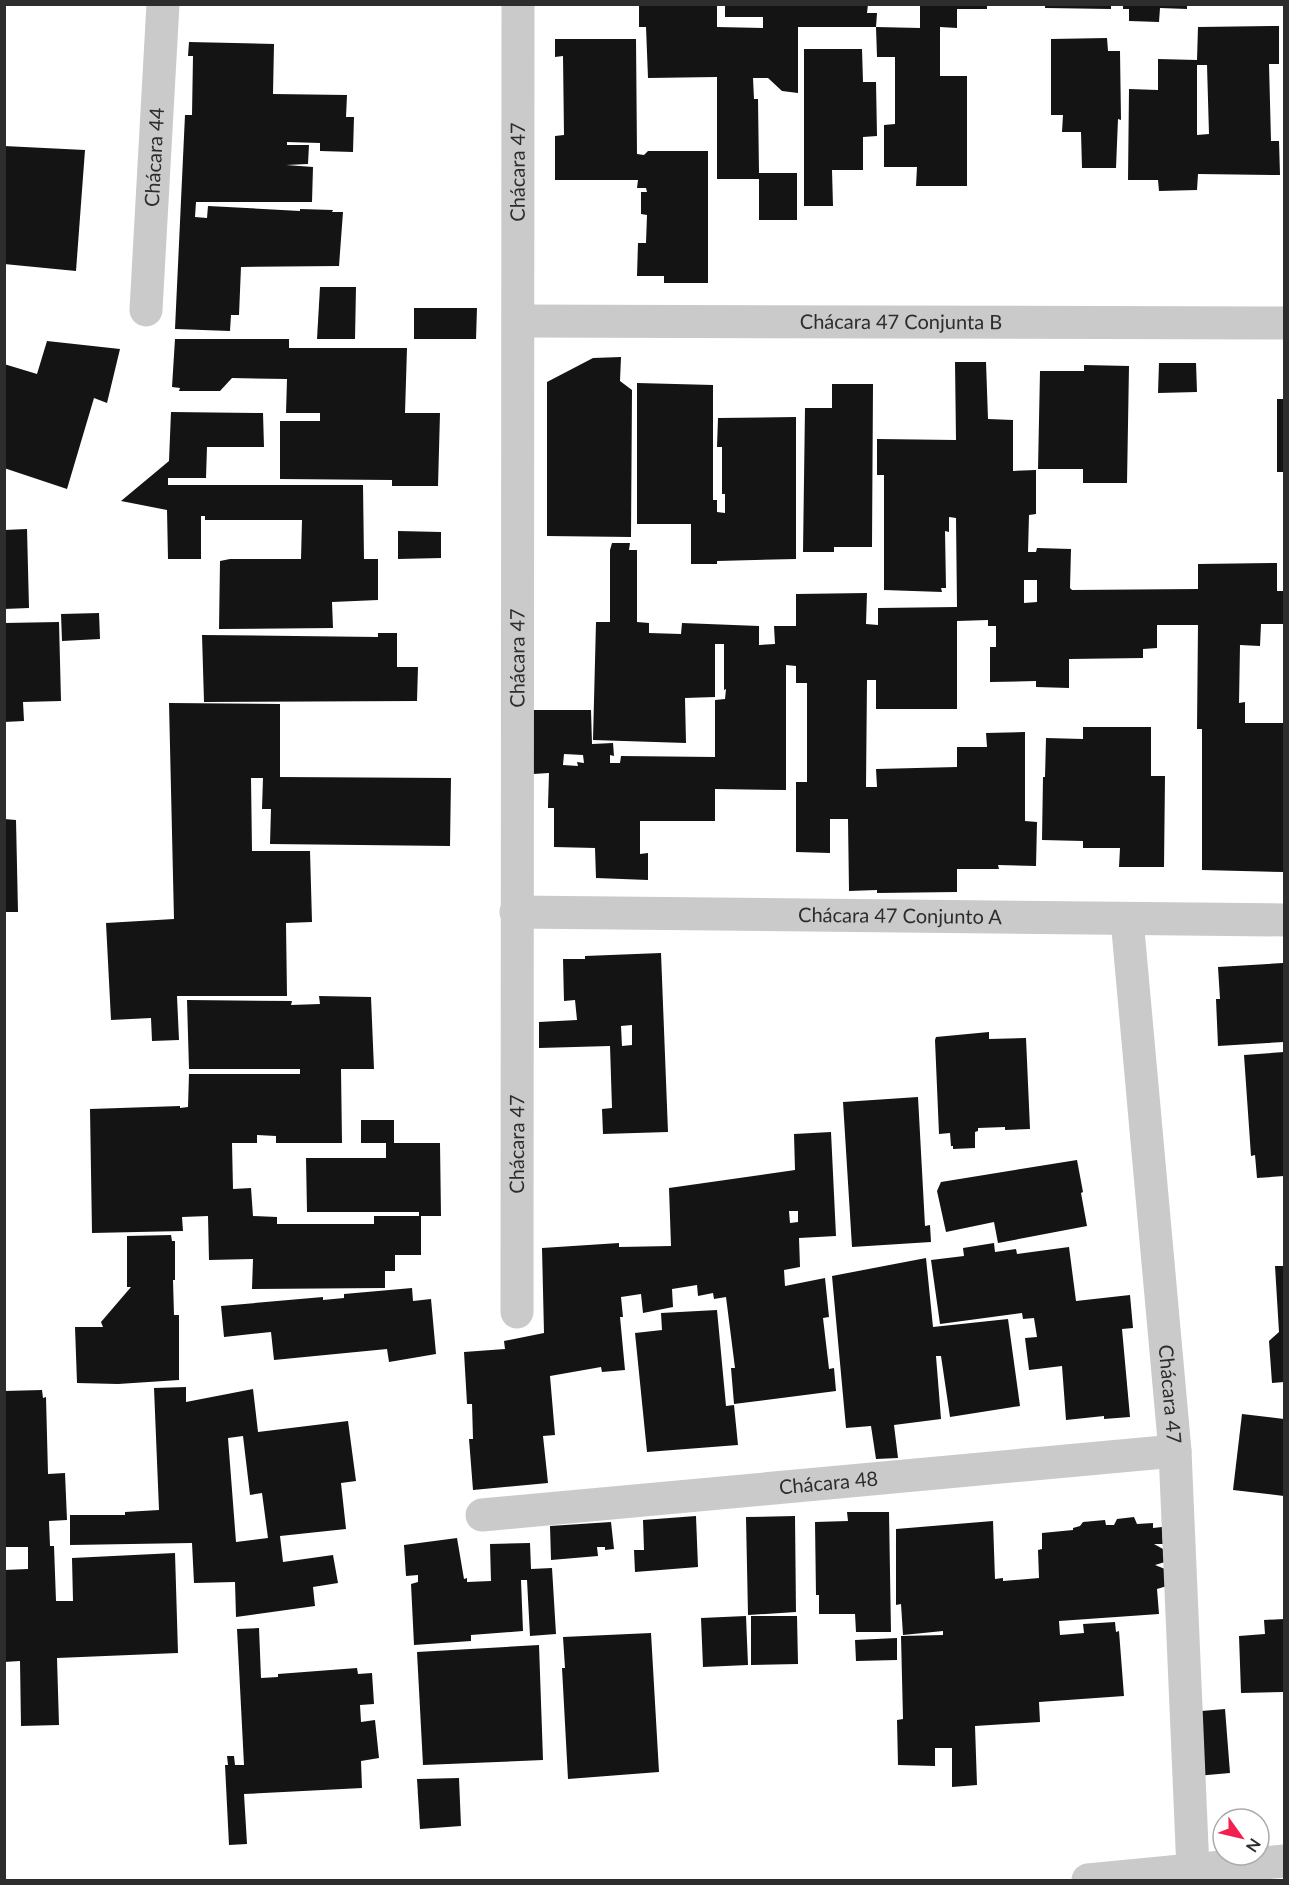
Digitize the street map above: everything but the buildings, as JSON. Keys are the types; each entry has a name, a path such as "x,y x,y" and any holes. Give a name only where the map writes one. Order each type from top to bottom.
{"street":[{"name":"Chácara 44","path":"146,310 163,4"},
{"name":"Chácara 47","path":"517,1312 518,4"},
{"name":"Chácara 47 Conjunta B","path":"519,321 1284,322"},
{"name":"Chácara 47 Conjunto A","path":"516,912 1284,920"},
{"name":"Chácara 47","path":"1127,919 1175,1451 1193,1870"},
{"name":"Chácara 48","path":"482,1515 1175,1451"},
{"path":"1088,1881 1284,1862"}]}
